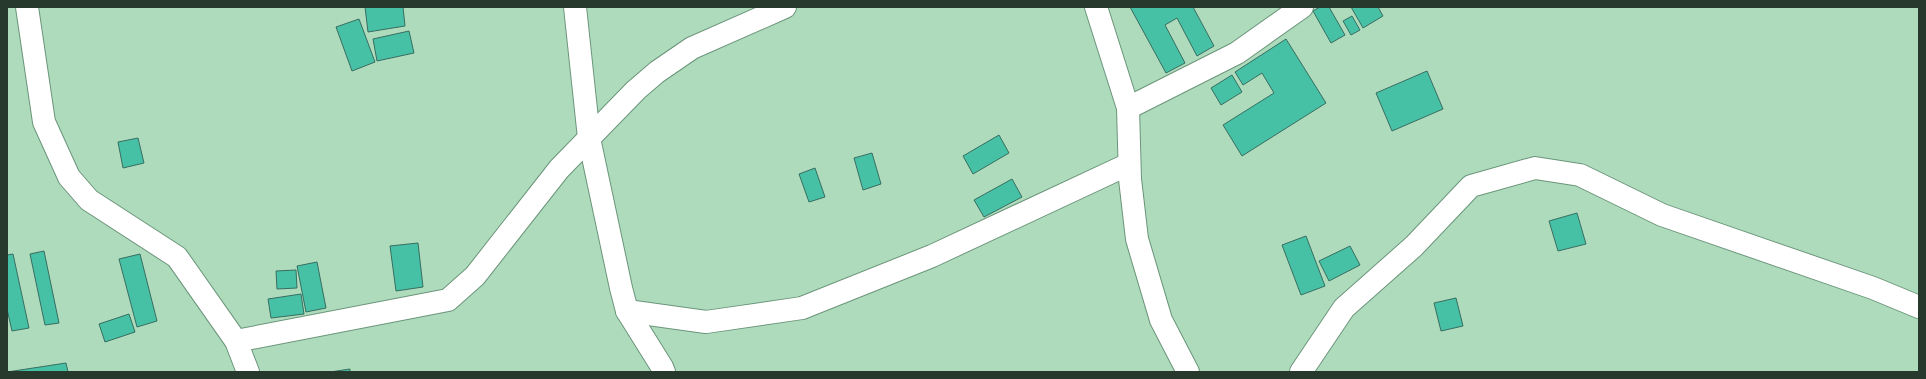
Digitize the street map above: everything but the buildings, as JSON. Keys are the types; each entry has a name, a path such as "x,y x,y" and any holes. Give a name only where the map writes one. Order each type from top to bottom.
{"street":[{"path":"27,7 44,122 69,177 89,200 177,257 236,341 248,372"},
{"path":"575,7 589,138 626,311 664,372"},
{"path":"236,341 448,300 475,276 559,168 636,90 657,72 692,48 785,7"},
{"path":"1096,7 1128,108 1130,164 1137,239 1162,320 1188,372"},
{"path":"1128,108 1237,53 1300,8"},
{"path":"626,311 706,322 802,308 932,256 1130,164"},
{"path":"1301,372 1344,308 1414,246 1471,186 1535,168 1580,175 1662,215 1873,288 1919,307"}]}
